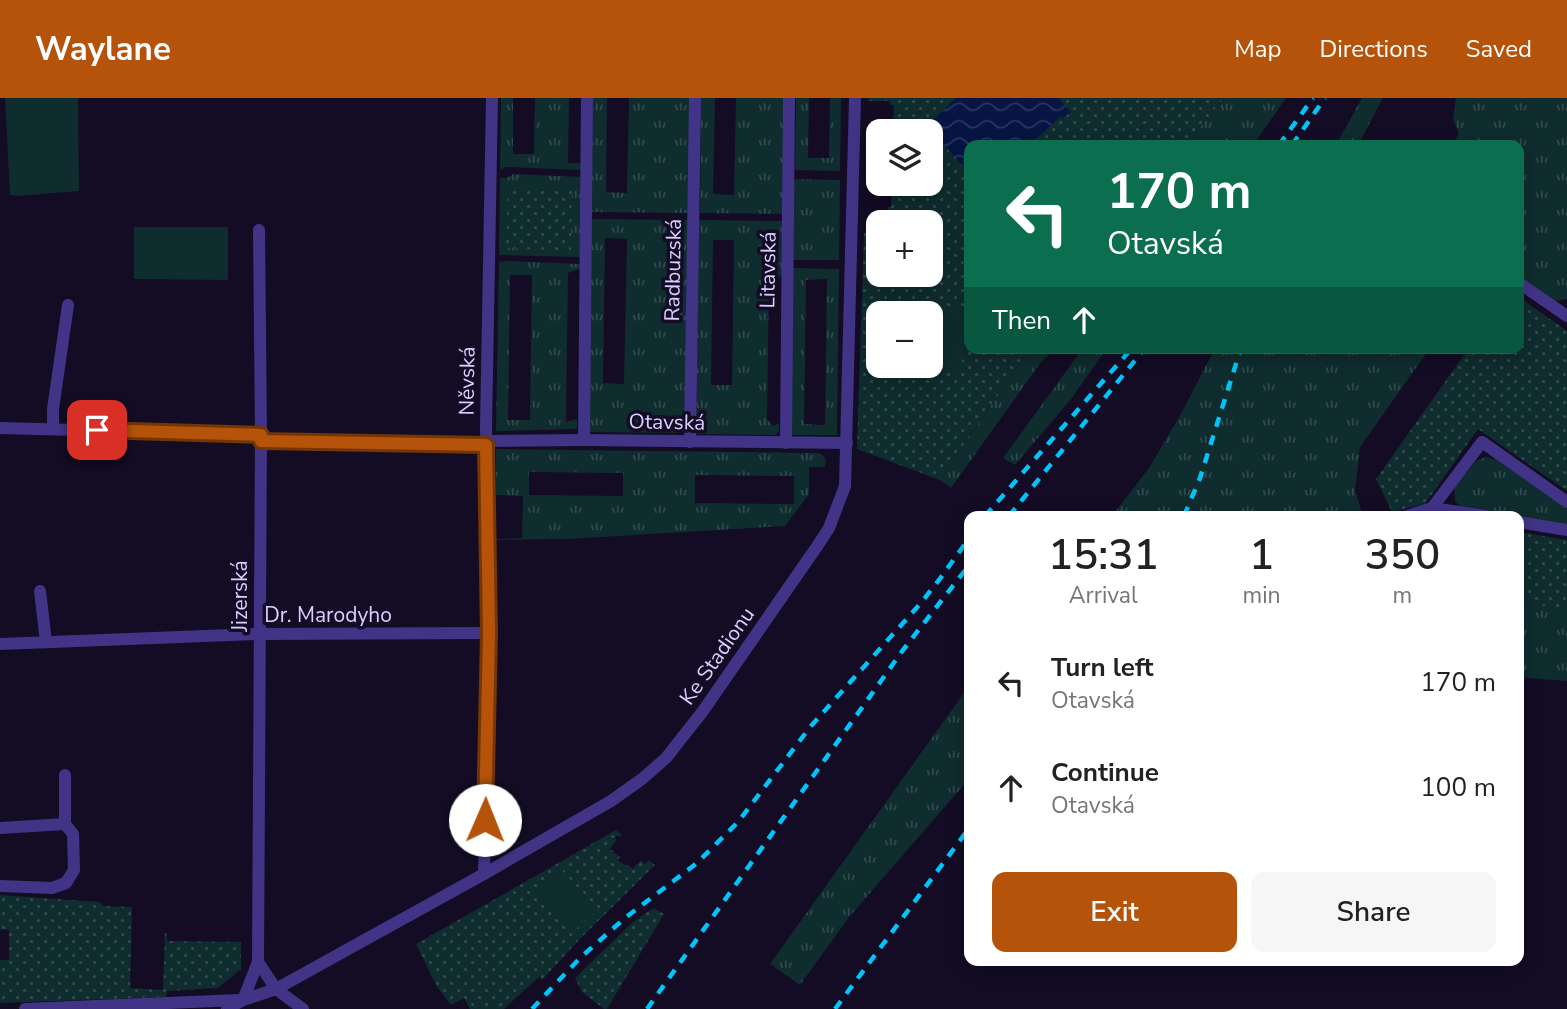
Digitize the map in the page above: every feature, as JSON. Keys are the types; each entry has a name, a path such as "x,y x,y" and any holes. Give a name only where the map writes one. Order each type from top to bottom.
{"street":[{"name":"Něvská","path":"484,874 489,633 486,443 492,98"},
{"path":"584,440 587,98"},
{"name":"Radbuzská","path":"690,442 695,98"},
{"name":"Litavská","path":"786,443 789,98"},
{"name":"Ke Stadionu","path":"227,1009 243,1000 276,989 611,800 642,779 666,758 719,689 829,528 845,485 855,98"},
{"name":"Jizerská","path":"243,1000 258,962 261,438 259,230"},
{"path":"1524,286 1567,316"},
{"path":"53,429 53,409 68,305"},
{"name":"Otavská","path":"0,428 486,443 584,440 847,443"},
{"path":"1432,508 1482,442 1567,502"},
{"path":"1423,511 1432,508 1452,511"},
{"path":"1524,523 1567,530"},
{"path":"40,591 46,642"},
{"name":"Dr. Marodyho","path":"0,644 259,634 489,633"},
{"path":"0,886 52,888 66,884 74,870 73,834 65,824 65,775"},
{"path":"0,828 65,824"},
{"path":"258,962 276,989 303,1009"},
{"name":"Ke Stadionu","path":"25,1009 243,1000"}],"green space":[{"path":"5,98 78,98 79,191 10,195"},
{"path":"501,98 513,98 513,154 534,154 535,98 569,98 568,163 581,163 581,170 506,167 500,170"},
{"path":"593,98 607,98 606,192 627,193 629,98 690,98 688,213 591,212"},
{"path":"701,98 715,98 713,194 734,195 736,98 785,98 783,214 700,213"},
{"path":"796,98 809,98 808,158 829,158 830,98 841,98 840,171 795,170"},
{"path":"868,98 1224,98 1189,140 964,140 964,354 1026,354 940,480 857,449 864,233 866,287 943,287 943,210 887,210 891,207 891,196 943,196 943,119 893,119 894,105 890,105 890,101 868,101"},
{"path":"1224,98 1286,98 1257,140 1189,140"},
{"path":"1362,98 1383,98 1361,140 1339,140"},
{"path":"1456,98 1567,98 1567,299 1555,301 1524,281 1524,140 1455,140 1459,134 1453,119"},
{"path":"514,174 581,177 580,257 499,255 500,178"},
{"path":"794,179 840,180 839,260 793,260"},
{"path":"508,187 572,187 571,251 506,248"},
{"path":"591,219 688,220 683,430 681,433 588,432","holes":["605,238 627,239 624,384 603,383"]},
{"path":"699,220 783,221 782,275 769,283 767,419 773,426 779,423 779,430 776,435 696,434","holes":["713,240 734,240 732,385 711,385"]},
{"path":"134,227 228,227 228,280 134,279"},
{"path":"499,262 580,264 579,269 568,273 566,422 577,419 577,429 496,431","holes":["510,275 532,275 530,420 508,420"]},
{"path":"793,268 839,269 837,435 791,435","holes":["827,279 825,425 804,424 806,280"]},
{"path":"1524,301 1567,331 1567,491 1478,429 1425,504 1392,511 1376,479 1465,354 1524,354"},
{"path":"951,305 964,313 966,354 956,372 943,365 943,319"},
{"path":"1026,354 1050,354 1041,362 951,488 940,480"},
{"path":"1079,354 1103,354 1071,399 1015,465 1003,458"},
{"path":"1212,354 1426,354 1360,447 1355,491 1361,511 1116,511 1149,468"},
{"path":"496,449 818,453 824,457 826,463 825,467 809,467 809,494 785,526 567,539 496,540 522,538 523,496 496,495","holes":["529,472 623,473 623,496 529,495","695,475 794,476 794,504 695,503"]},
{"path":"1485,457 1495,459 1567,509 1567,525 1524,517 1524,511 1462,508 1455,501 1454,488 1476,461"},
{"path":"1524,533 1567,540 1567,610 1524,603"},
{"path":"1524,603 1567,610 1567,681 1524,677"},
{"path":"964,693 964,785 850,916 800,985 770,964"},
{"path":"616,830 622,835 615,838 617,840 610,849 620,857 618,860 633,869 641,860 645,864 649,860 655,865 542,980 539,977 504,1009 470,1009 464,998 451,1005 437,987 416,944"},
{"path":"560,868 597,910 573,932 535,890"},
{"path":"0,895 132,907 130,988 163,990 165,933 167,941 241,942 241,969 218,988 167,991 166,997 0,1003 0,960 9,960 9,930 0,929"},
{"path":"653,908 664,914 607,1009 604,1009 582,992 575,978 632,923"}],"water":[{"path":"956,98 1058,98 1071,112 1063,118 1061,116 1035,140 964,140 964,167 943,144 943,119 934,119"}],"railway":[{"path":"1283,140 1313,98"},
{"path":"1296,140 1325,98"},
{"path":"989,511 1127,354"},
{"path":"1013,511 1140,354"},
{"path":"1186,511 1200,478 1239,354"},
{"path":"532,1009 580,958 625,918 697,863 738,822 811,726 920,604 964,545"},
{"path":"647,1009 903,650 964,572"},
{"path":"835,1009 964,835"}],"route":[{"path":"97,430 261,435 261,441 486,445 489,633 485,820"}]}
